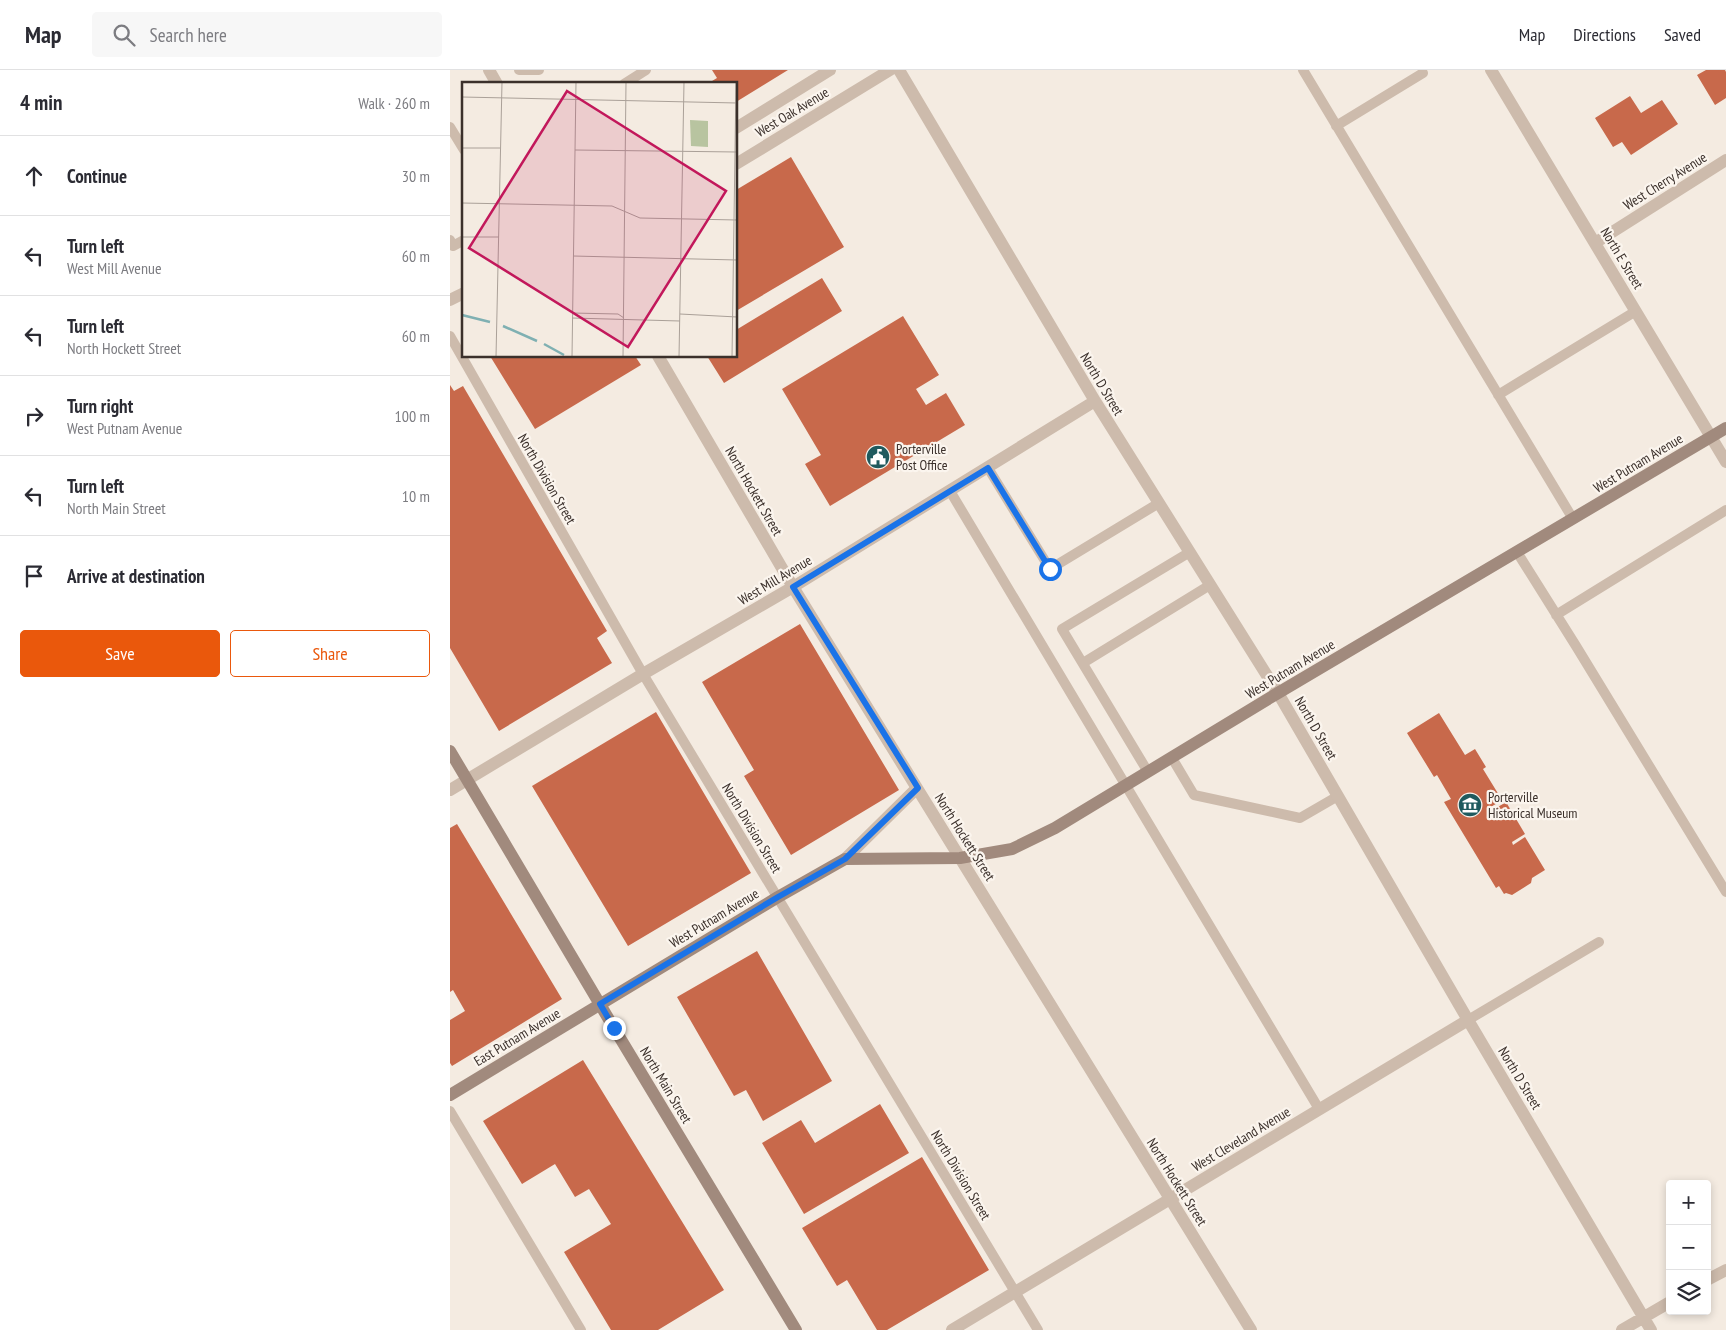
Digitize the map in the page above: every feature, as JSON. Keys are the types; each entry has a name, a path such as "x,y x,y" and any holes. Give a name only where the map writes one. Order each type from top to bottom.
{"street":[{"path":"489,70 496,82"},
{"name":"West Oak Avenue","path":"738,127 830,70"},
{"name":"West Oak Avenue","path":"738,163 890,70"},
{"name":"North D Street","path":"899,70 1095,402 1278,693 1651,1330"},
{"name":"North E Street","path":"1491,70 1726,462"},
{"name":"West Cherry Avenue","path":"1595,242 1726,160"},
{"path":"450,300 462,293"},
{"name":"North Hockett Street","path":"659,358 793,587 1251,1330"},
{"name":"West Mill Avenue","path":"450,790 643,674 793,587 1095,402"},
{"name":"West Putnam Avenue","path":"845,859 960,858 1012,849 1055,828 1278,693 1726,428"},
{"name":"North Main Street","path":"450,751 796,1330"},
{"name":"West Putnam Avenue","path":"600,1004 845,859 918,788"},
{"name":"East Putnam Avenue","path":"450,1095 600,1004"},
{"name":"West Cleveland Avenue","path":"952,1330 1468,1020"},
{"path":"1711,1278 1726,1270"},
{"path":"1622,1330 1666,1304"}],"lane":[{"path":"520,70 539,70"},
{"path":"627,82 646,70"},
{"path":"1303,70 1573,519"},
{"path":"1336,126 1423,73"},
{"path":"450,127 462,147"},
{"path":"450,240 453,246 462,241"},
{"path":"1498,395 1636,311"},
{"name":"North Division Street","path":"450,336 462,357"},
{"name":"North Division Street","path":"463,358 643,674 1038,1330"},
{"path":"988,468 1050,569 1159,503"},
{"path":"950,491 1319,1110"},
{"path":"1556,615 1726,510"},
{"path":"1148,772 1062,629 1190,552"},
{"path":"1517,552 1722,878 1726,892"},
{"path":"1083,664 1210,585"},
{"path":"1172,758 1194,795 1300,818 1338,796"},
{"path":"1468,1020 1599,942"},
{"path":"450,1111 581,1330"}],"building":[{"path":"712,70 788,70 738,101 738,82 710,82 717,78"},
{"path":"1706,70 1725,70 1726,72 1726,98 1715,105 1697,75"},
{"path":"1630,96 1641,113 1662,100 1678,124 1631,155 1622,142 1613,147 1595,118"},
{"path":"791,157 844,247 738,310 738,189"},
{"path":"822,278 842,311 724,383 708,358 738,358 738,329"},
{"path":"903,316 939,375 916,389 926,405 946,393 965,425 830,506 805,464 821,455 782,389"},
{"path":"491,358 636,358 641,365 535,429"},
{"path":"450,385 454,391 463,386 607,631 597,638 612,663 499,731 450,648"},
{"path":"800,624 899,790 791,855 744,776 754,770 702,682"},
{"path":"656,712 751,873 628,946 532,786"},
{"name":"Porterville Historical Museum","path":"1439,713 1465,755 1475,749 1486,767 1483,769 1502,800 1491,807 1493,810 1506,802 1525,834 1512,842 1513,845 1525,837 1545,870 1532,878 1531,883 1512,895 1504,894 1499,886 1496,888 1444,802 1451,799 1437,775 1434,777 1407,733"},
{"path":"457,824 562,999 452,1066 450,1063 450,1020 465,1011 453,990 450,992 450,828"},
{"path":"757,951 832,1081 763,1121 746,1090 734,1096 677,997"},
{"path":"583,1060 724,1290 658,1330 611,1330 564,1252 611,1224 589,1189 575,1197 555,1164 522,1184 483,1121"},
{"path":"880,1104 909,1153 804,1214 762,1143 801,1120 815,1143"},
{"path":"922,1157 989,1270 887,1330 877,1330 847,1280 837,1286 802,1228"}],"place":[{"name":"Porterville Post Office","path":"878,457"},
{"name":"Porterville Historical Museum","path":"1470,805"}],"route":[{"path":"614,1028 600,1004 845,859 918,788 793,587 988,468 1050,569"}]}
